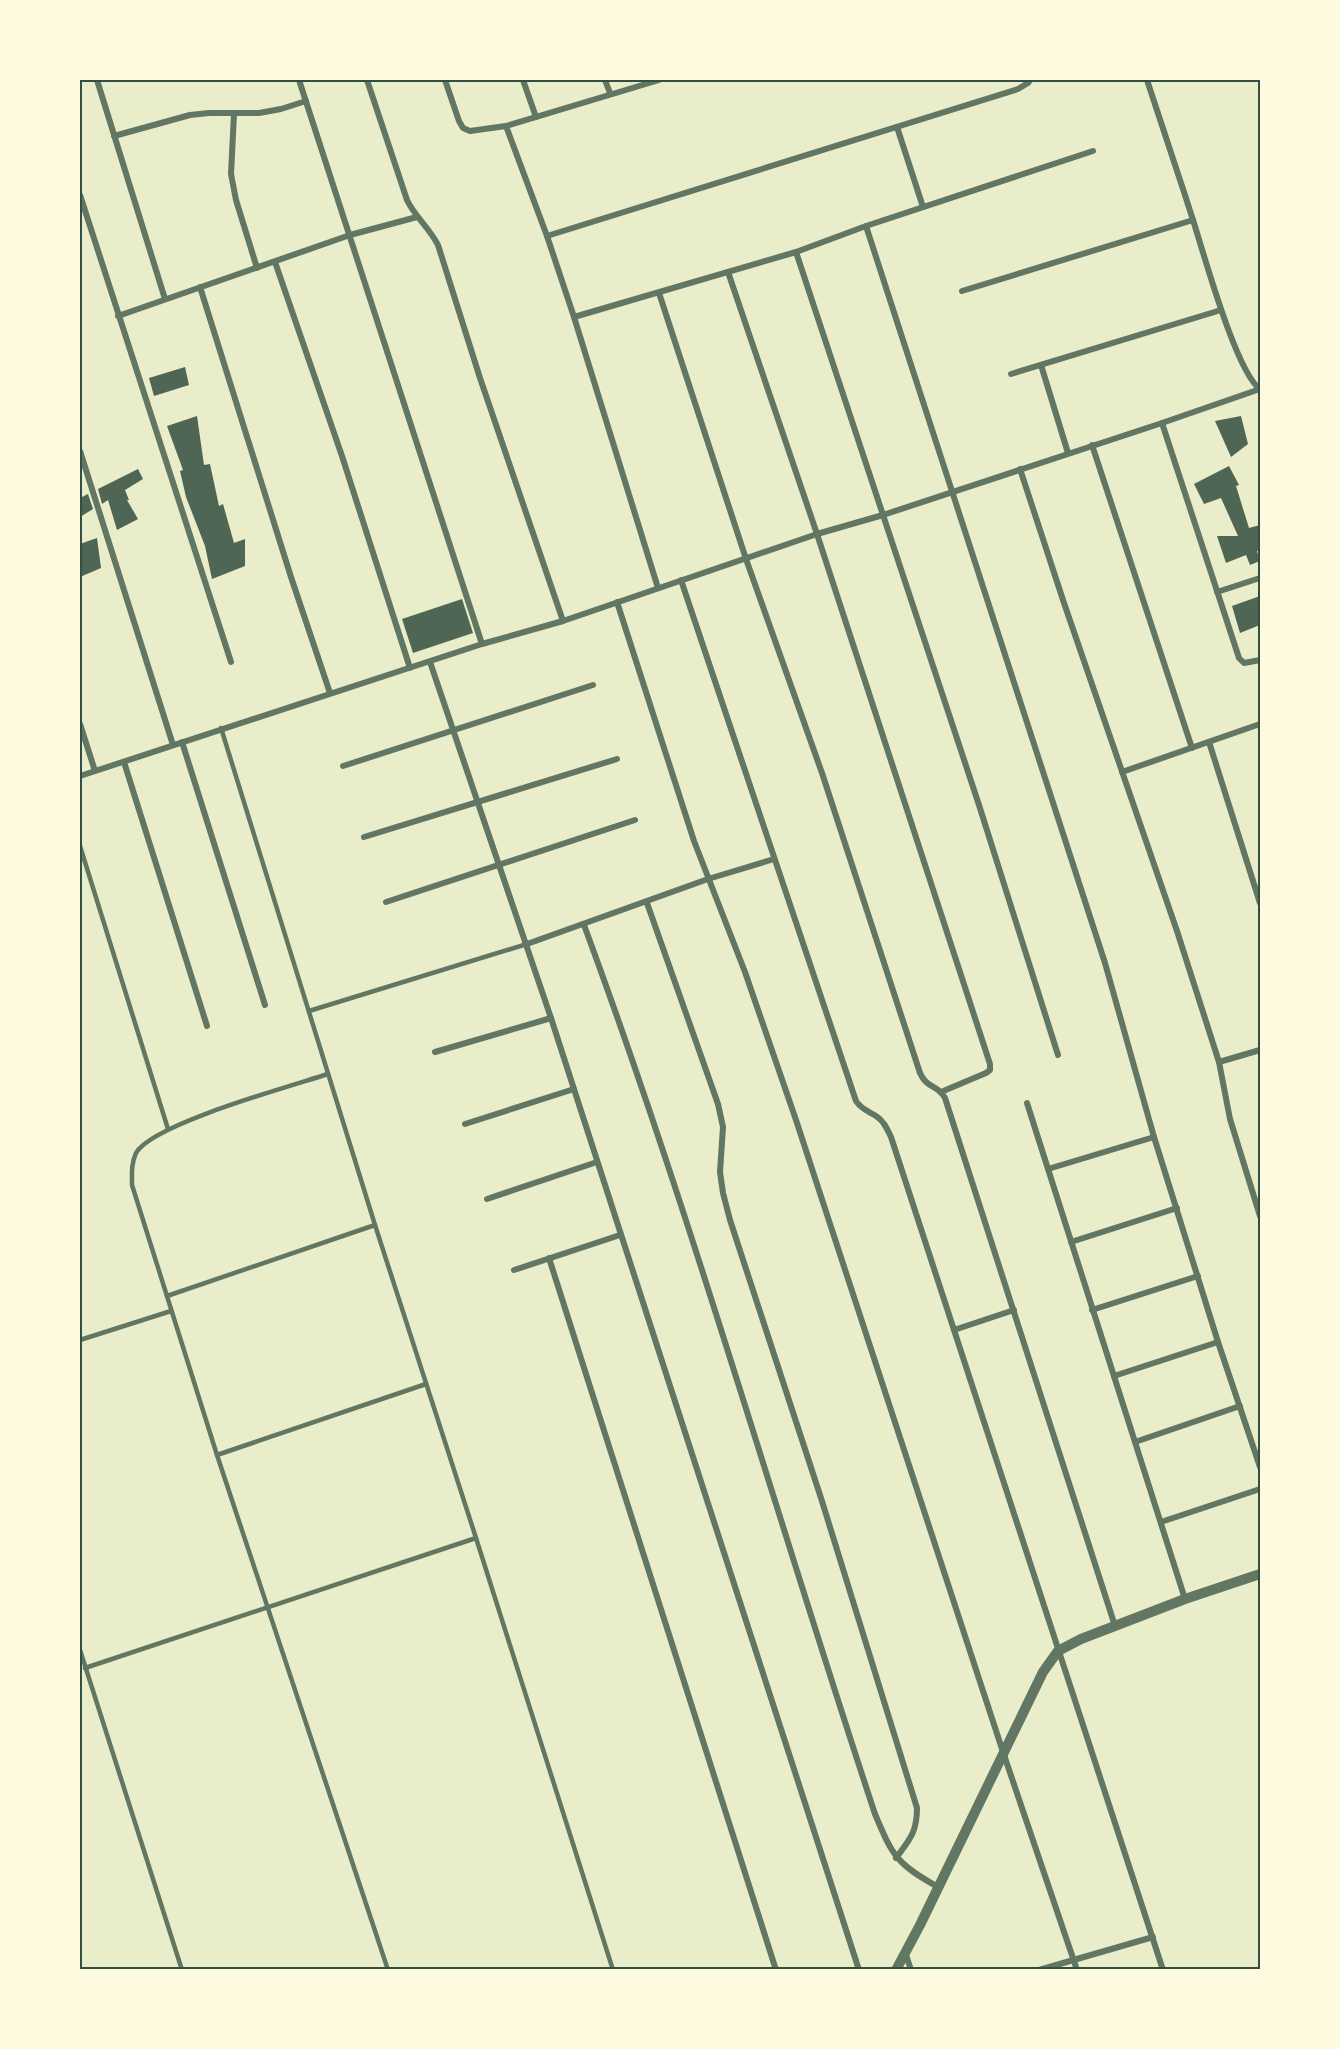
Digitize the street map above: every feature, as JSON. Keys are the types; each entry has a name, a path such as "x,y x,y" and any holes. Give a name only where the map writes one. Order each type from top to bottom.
{"street":[{"path":"97,80 165,299"},
{"path":"299,80 482,644"},
{"path":"368,80 407,200 438,245 480,378 563,621"},
{"path":"445,80 459,121 463,128 471,132 506,126 659,80"},
{"path":"523,80 536,117"},
{"path":"605,80 610,93"},
{"path":"547,236 1018,89 1030,80"},
{"path":"1148,80 1221,310 1246,372 1252,383 1260,389"},
{"path":"114,135 190,115 270,112 306,101"},
{"path":"234,114 231,174 236,200 257,268"},
{"path":"506,126 574,317 658,588"},
{"path":"897,127 923,207"},
{"path":"574,317 796,252 866,226 1093,151"},
{"path":"80,195 231,662"},
{"path":"118,316 350,236 417,217"},
{"path":"962,291 1193,220"},
{"path":"866,226 1121,1016 1154,1137 1260,1467"},
{"path":"796,252 884,515 1058,1055"},
{"path":"275,262 342,456 410,668"},
{"path":"728,272 817,534 990,1064 990,1070 986,1073 941,1092"},
{"path":"200,287 287,566 330,693"},
{"path":"660,293 746,559 822,773 920,1073 924,1082 941,1092 945,1098 1115,1626"},
{"path":"1011,374 1221,310"},
{"path":"1041,365 1068,453"},
{"path":"80,776 482,644 563,621 817,534 884,515 1260,389"},
{"path":"1162,423 1239,658 1244,663 1260,660"},
{"path":"1092,445 1192,748"},
{"path":"80,451 173,746"},
{"path":"1020,469 1219,1062 1230,1119 1260,1216"},
{"path":"1217,592 1260,578"},
{"path":"681,580 856,1101 860,1108 877,1116 883,1122 891,1137 1163,1970"},
{"path":"617,602 694,841 745,972 800,1132 1003,1752 1077,1970"},
{"path":"430,662 551,1018 859,1970"},
{"path":"344,765 593,685"},
{"path":"80,724 94,771"},
{"path":"1122,772 1260,724"},
{"path":"182,742 265,1005"},
{"path":"1209,742 1260,903"},
{"path":"364,837 617,759"},
{"path":"124,762 207,1026"},
{"path":"386,902 635,820"},
{"path":"527,945 708,879 774,859"},
{"path":"647,903 718,1104 723,1127 720,1172 730,1220 821,1498 917,1808 917,1823 896,1858"},
{"path":"584,925 618,1017 700,1266 875,1814 896,1858 911,1872 938,1887"},
{"path":"435,1052 551,1018"},
{"path":"1219,1062 1260,1050"},
{"path":"465,1124 574,1089"},
{"path":"1027,1103 1185,1599"},
{"path":"1048,1169 1154,1137"},
{"path":"487,1199 597,1162"},
{"path":"1071,1242 1177,1208"},
{"path":"514,1270 620,1235"},
{"path":"549,1258 776,1970"},
{"path":"1092,1310 1198,1276"},
{"path":"954,1330 1014,1310"},
{"path":"1114,1376 1218,1342"},
{"path":"1135,1442 1240,1406"},
{"path":"1161,1522 1260,1489"},
{"path":"896,1970 1043,1672 1058,1651 1081,1639 1185,1599 1260,1574"},
{"path":"1039,1970 1153,1937"},
{"path":"905,1952 911,1970"}],"lane":[{"path":"221,728 375,1225 613,1970"},
{"path":"80,846 168,1129"},
{"path":"309,1011 527,945"},
{"path":"328,1074 199,1116 168,1129 137,1151 132,1165 132,1185 217,1455 388,1970"},
{"path":"166,1296 375,1225"},
{"path":"80,1340 171,1311"},
{"path":"217,1455 426,1384"},
{"path":"85,1668 476,1538"},
{"path":"80,1650 182,1970"}],"building":[{"path":"185,367 189,385 154,396 149,378"},
{"path":"197,416 204,465 210,464 219,506 223,504 234,543 245,539 245,566 212,579 205,546 186,497 180,471 183,470 167,426"},
{"path":"1241,416 1248,444 1231,457 1215,421"},
{"path":"1229,466 1239,485 1236,486 1249,528 1260,525 1260,550 1257,551 1260,561 1250,565 1246,555 1226,563 1217,536 1238,536 1221,498 1204,504 1194,484"},
{"path":"138,469 143,479 125,490 129,500 127,500 138,519 117,530 108,500 102,504 98,489"},
{"path":"88,494 93,509 80,517 80,498"},
{"path":"97,538 101,568 80,577 80,544"},
{"path":"1260,596 1260,625 1240,633 1232,606"},
{"path":"462,599 473,633 413,653 402,619"}]}
